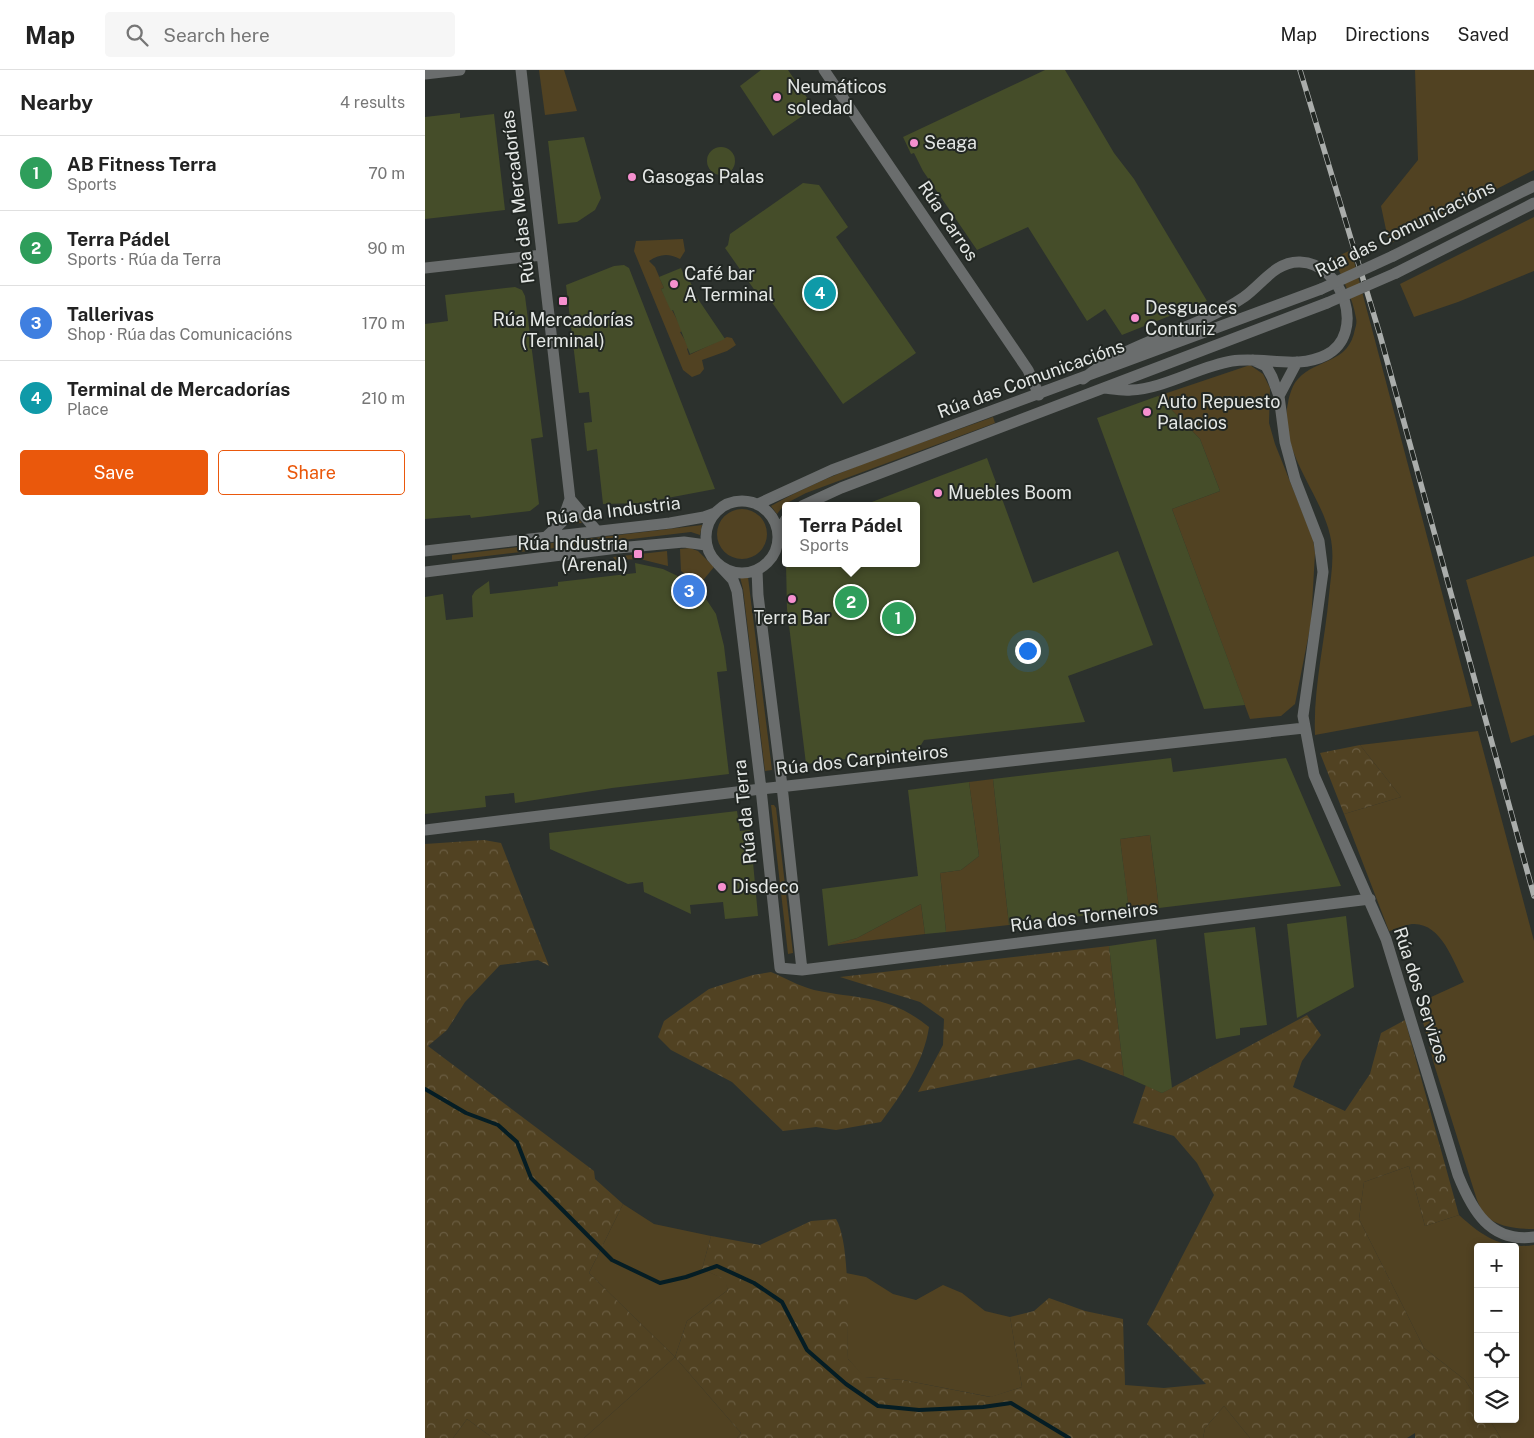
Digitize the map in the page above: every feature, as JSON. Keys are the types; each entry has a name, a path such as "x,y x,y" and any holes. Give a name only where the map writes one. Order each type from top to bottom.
{"street":[{"path":"425,74 460,70"},
{"name":"Rúa das Mercadorías","path":"521,70 570,498 562,522 547,536"},
{"name":"Rúa Carros","path":"824,70 1028,370 1039,395"},
{"name":"Rúa das Comunicacións","path":"758,504 832,470 1083,379 1321,289 1393,256 1534,186"},
{"name":"Rúa das Comunicacións","path":"811,502 841,488 1327,303 1396,273 1534,203"},
{"path":"425,268 542,255"},
{"path":"1083,379 1102,363 1127,349 1216,315 1245,296 1272,272 1287,263 1311,263 1328,273 1341,290 1347,312 1347,324 1341,342 1335,348 1312,361 1233,361 1178,379 1132,390 1104,388"},
{"name":"Rúa dos Servizos","path":"1253,360 1266,366 1279,396 1285,442 1295,479 1319,541 1323,572 1303,716 1314,775 1369,899 1397,969 1458,1175 1469,1201 1479,1217 1491,1227 1507,1235 1534,1237"},
{"path":"1279,396 1297,362"},
{"path":"570,498 596,530"},
{"path":"735,501 758,504 768,511 775,521 778,533 776,548 769,561 757,570 737,573 718,564 707,545 709,522 724,505 735,501"},
{"name":"Rúa da Industria","path":"425,551 670,523 715,513"},
{"path":"778,533 782,526"},
{"path":"425,572 618,548 684,542 707,545"},
{"path":"442,549 445,569"},
{"name":"Rúa da Terra","path":"718,564 733,580 737,591 761,788 780,968 802,970"},
{"path":"757,570 757,595 782,786 802,970"},
{"name":"Rúa dos Carpinteiros","path":"425,830 761,788 1304,728"},
{"name":"Rúa dos Torneiros","path":"802,970 1369,899"}],"green space":[{"path":"539,70 564,70 577,111 545,115"},
{"path":"1415,70 1534,70 1534,170 1389,244 1381,206 1418,160"},
{"path":"1534,217 1534,271 1458,302 1414,317 1400,284"},
{"path":"683,239 685,251 680,259 664,255 649,261 655,267 664,288 661,289 683,331 680,332 689,347 687,349 689,355 727,337 732,338 736,345 727,351 702,360 704,369 700,374 692,377 683,370 634,251 636,241"},
{"path":"1351,250 1472,706 1315,735 1316,700 1327,613 1332,550 1325,519 1294,454 1286,420 1289,397 1296,381 1314,367 1339,355 1352,340 1356,319 1350,295 1334,258"},
{"path":"1250,365 1263,374 1270,388 1269,423 1275,444 1313,539 1315,553 1311,623 1295,704 1281,716 1250,719 1172,509 1220,491 1200,439 1158,396"},
{"path":"993,417 995,423 806,493 789,502 782,502 782,508 777,514 771,506 797,492 852,468"},
{"path":"742,509 760,516 767,534 760,552 742,559 724,552 717,534 724,516"},
{"path":"572,510 582,523 567,524"},
{"path":"702,525 700,535 691,532 452,560 452,555"},
{"path":"690,548 698,551 714,567 700,584 681,571 680,549"},
{"path":"667,551 668,566 640,559 615,560 613,557"},
{"path":"1534,556 1534,735 1511,743 1466,580"},
{"path":"740,577 748,577 772,770 765,771"},
{"path":"1478,731 1534,941 1534,1229 1501,1225 1490,1219 1480,1208 1434,1064 1418,1003 1464,982 1445,944 1431,929 1422,925 1412,924 1389,931 1344,814 1401,797 1360,745"},
{"path":"1360,745 1401,797 1344,814 1320,753"},
{"path":"993,779 1009,925 946,932 940,873 961,870 979,856 969,782"},
{"path":"771,805 774,805 776,808 793,953 788,954"},
{"path":"1150,835 1159,908 1129,912 1120,839"},
{"path":"484,840 501,843 549,966 538,960 500,965 465,1002 447,1030 428,1046 594,1171 595,1179 623,1204 589,1273 675,1357 584,1438 493,1438 467,1419 453,1438 425,1438 425,844"},
{"path":"921,904 925,934 831,945 857,938"},
{"path":"1109,946 1124,1076 1079,1059 918,1092 943,1045 944,1019 920,1002 840,977"},
{"path":"771,972 814,990 887,1003 914,1016 929,1027 922,1053 911,1077 881,1122 836,1130 816,1127 783,1131 732,1082 671,1050 658,1037 664,1021 709,989 753,975"},
{"path":"1307,1015 1321,1035 1302,1061 1293,1087 1345,1111 1370,1074 1381,1033 1405,1020 1459,1215 1425,1226 1409,1166 1364,1182 1359,1219 1424,1348 1465,1380 1474,1395 1474,1423 1492,1423 1501,1438 1415,1438 1415,1433 1407,1438 1250,1438 1224,1406 1205,1428 1203,1438 737,1438 741,1433 675,1357 687,1321 728,1290 724,1279 702,1269 711,1236 760,1245 811,1221 836,1219 841,1231 846,1266 848,1359 865,1377 903,1380 990,1397 1022,1387 1010,1317 1034,1311 1049,1298 1085,1311 1123,1319 1125,1385 1164,1388 1206,1384 1147,1324 1214,1195 1197,1163 1174,1136 1133,1123 1146,1085 1162,1093"},
{"path":"1409,1166 1425,1226 1459,1215 1484,1235 1502,1243 1474,1243 1474,1395 1465,1380 1424,1348 1359,1219 1364,1182"},
{"path":"623,1204 654,1224 711,1236 702,1269 725,1279 728,1290 687,1321 675,1357 589,1273"},
{"path":"1534,1245 1534,1438 1501,1438 1492,1423 1519,1423 1519,1246"},
{"path":"846,1273 866,1277 893,1294 916,1300 943,1285 962,1293 985,1311 1010,1317 1022,1387 991,1397 903,1380 864,1377 848,1359"},
{"path":"675,1357 741,1433 737,1438 584,1438"},
{"path":"1224,1406 1250,1438 1203,1438 1205,1428"},
{"path":"467,1419 493,1438 453,1438"}],"building":[{"name":"Neumáticos soledad","path":"761,70 788,70 814,108 773,136 740,86"},
{"path":"1045,70 1065,70 1114,153 1134,179 1207,301 1122,335 1105,309 1087,321 1028,227 977,250 923,171 914,153 911,154 903,137"},
{"path":"460,113 460,118 494,114 505,210 425,219 425,117"},
{"path":"584,137 601,198 595,210 577,222 558,224 548,141"},
{"path":"721,147 731,151 735,161 731,171 721,175 711,171 707,161 711,151"},
{"path":"803,183 819,185 848,227 836,237 916,353 843,404 764,291 758,295 725,248 728,245 730,234"},
{"path":"624,265 629,268 715,489 641,503 603,504 597,449 587,451 584,423 592,422 589,392 579,393 566,285 614,266"},
{"path":"681,268 685,278 688,277 698,299 725,339 690,354 673,310 671,311 661,289 664,288 659,277"},
{"path":"515,287 522,290 525,296 543,437 531,439 539,504 530,511 471,518 470,515 425,519 425,324 448,321 445,295"},
{"path":"1158,396 1200,439 1220,491 1172,509 1245,705 1204,709 1097,418"},
{"path":"987,458 1033,583 1118,551 1153,645 1068,676 1085,722 924,740 918,750 806,764 787,609 786,567 920,567 920,502 872,502"},
{"path":"635,563 663,569 688,581 704,596 716,614 724,646 727,671 717,672 729,774 612,788 515,803 514,793 485,796 486,807 425,814 425,597 443,594 446,620 473,617 472,596 475,591 489,581 490,594 558,586 558,582 636,573"},
{"path":"1171,758 1173,772 1286,758 1341,886 1159,908 1150,835 1120,839 1129,910 1009,925 993,779"},
{"path":"969,782 979,856 961,870 940,873 946,932 925,934 921,904 857,938 828,946 822,889 918,876 908,790"},
{"path":"737,811 740,831 750,830 758,916 725,919 723,902 690,905 691,914 644,892 643,882 628,884 550,849 549,833"},
{"path":"1346,916 1354,987 1297,1018 1287,924"},
{"path":"1255,927 1267,1025 1240,1028 1240,1035 1216,1039 1204,933"},
{"path":"1156,939 1172,1088 1162,1093 1124,1076 1109,946"}],"waterway":[{"path":"425,1089 466,1113 498,1125 517,1142 531,1178 612,1260 660,1283 686,1277 717,1266 754,1283 782,1302 807,1350 846,1384 878,1406 919,1410 983,1407 1011,1403 1069,1438"}],"railway":[{"path":"1300,70 1380,335 1534,896"}],"place":[{"name":"Neumáticos soledad","path":"777,97"},
{"name":"Seaga","path":"914,143"},
{"name":"Gasogas Palas","path":"632,177"},
{"name":"Café bar A Terminal","path":"674,284"},
{"name":"Terminal de Mercadorías","path":"820,293"},
{"name":"Rúa Mercadorías (Terminal)","path":"563,301"},
{"name":"Desguaces Conturiz","path":"1135,318"},
{"name":"Auto Repuesto Palacios","path":"1147,412"},
{"name":"Muebles Boom","path":"938,493"},
{"name":"Rúa Industria (Arenal)","path":"638,554"},
{"name":"Tallerivas","path":"689,591"},
{"name":"Terra Bar","path":"792,599"},
{"name":"Terra Pádel","path":"851,602"},
{"name":"AB Fitness Terra","path":"898,618"},
{"name":"Disdeco","path":"722,887"}]}
